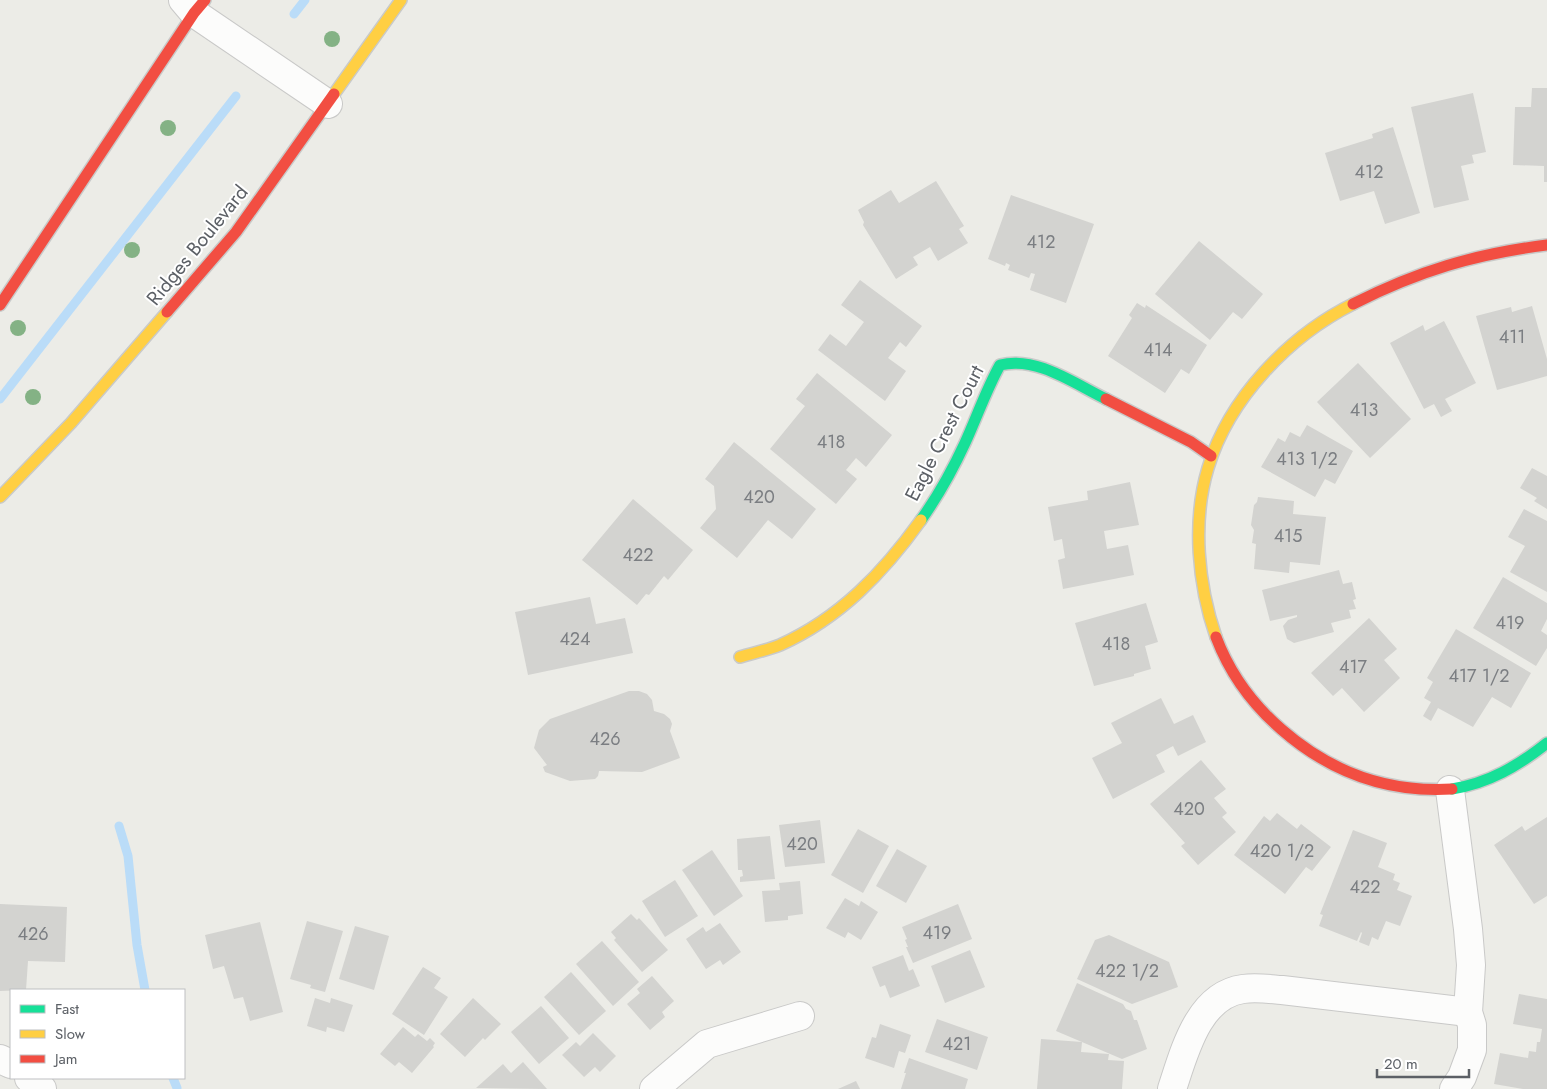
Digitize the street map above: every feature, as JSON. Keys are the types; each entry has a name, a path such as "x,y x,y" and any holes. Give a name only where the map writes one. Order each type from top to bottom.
{"street":[{"name":"Ridges Boulevard","path":"0,497 71,424 236,232 401,0"},
{"path":"0,305 194,4 328,104"},
{"path":"1547,245 1518,248 1490,254 1422,272 1391,285 1340,311 1301,339 1276,360 1256,382 1224,431 1211,456 1202,496 1199,534 1205,598 1210,622 1220,648 1246,694 1266,716 1306,749 1348,774 1374,782 1410,790 1450,790 1496,777 1517,766 1547,743"},
{"name":"Eagle Crest Court","path":"740,658 759,654 804,635 842,609 876,578 907,541 942,484 964,444 992,378 1000,365 1013,362 1039,366 1191,442 1211,456"},
{"path":"1450,790 1466,910 1471,965 1468,1012 1472,1025 1472,1050 1462,1077 1454,1089"},
{"path":"1172,1089 1190,1040 1210,1006 1226,995 1241,989 1282,990 1468,1012"},
{"path":"654,1089 707,1044 800,1016"},
{"path":"31,1079 42,1089"}],"building":[{"path":"1532,88 1547,88 1547,182 1544,182 1544,166 1513,165 1515,107 1531,107"},
{"path":"1473,93 1486,152 1472,155 1474,163 1461,166 1469,200 1434,208 1411,107"},
{"path":"1393,127 1420,213 1385,224 1374,191 1340,201 1325,153 1373,138 1372,134"},
{"path":"936,181 964,226 959,229 968,243 938,261 930,247 913,257 918,265 896,279 863,225 864,222 858,210 891,190 899,203"},
{"path":"1011,195 1094,224 1066,303 1030,290 1035,274 1031,273 1029,278 1008,270 1010,265 1006,263 1005,266 988,259"},
{"path":"1199,241 1263,294 1242,319 1233,312 1210,340 1155,294"},
{"path":"860,280 922,326 906,347 900,342 888,358 906,371 885,401 818,350 830,334 846,346 864,322 841,305"},
{"path":"1137,303 1145,308 1146,305 1207,345 1189,374 1181,369 1165,393 1108,356 1132,318 1129,315"},
{"path":"1532,306 1547,359 1547,376 1497,390 1476,316 1511,307 1512,312"},
{"path":"1444,321 1476,383 1445,399 1452,411 1441,417 1434,404 1424,409 1390,343 1423,325 1425,331"},
{"path":"1358,363 1411,419 1370,458 1317,402"},
{"path":"817,373 892,435 866,467 856,458 846,470 857,479 836,504 770,449 805,406 796,399"},
{"path":"1307,425 1353,451 1335,484 1325,479 1315,497 1261,467 1278,438 1285,442 1290,432 1300,437"},
{"path":"734,442 816,509 792,539 768,520 737,558 700,528 716,509 714,486 705,479"},
{"path":"1532,468 1547,476 1547,509 1534,501 1537,498 1520,488"},
{"path":"1130,482 1139,525 1104,531 1107,549 1128,545 1134,575 1063,589 1058,560 1065,558 1062,539 1054,541 1048,507 1088,500 1087,491"},
{"path":"1258,497 1294,501 1293,514 1326,517 1320,565 1290,562 1289,573 1254,569 1256,544 1252,543 1254,530 1251,525 1254,505"},
{"path":"633,499 693,550 668,580 664,576 649,595 646,594 637,605 582,560"},
{"path":"1524,509 1547,521 1547,592 1510,572 1525,546 1508,537"},
{"path":"1339,570 1343,584 1352,582 1356,599 1353,600 1356,609 1349,610 1351,618 1331,623 1334,632 1294,643 1287,639 1283,626 1288,620 1297,617 1297,615 1270,621 1262,590"},
{"path":"1503,577 1547,603 1547,619 1541,631 1547,635 1547,648 1536,666 1473,628"},
{"path":"590,597 596,624 625,618 633,653 528,675 515,612"},
{"path":"1146,603 1158,642 1145,646 1151,669 1134,674 1134,676 1094,686 1075,623"},
{"path":"1369,618 1397,649 1384,660 1400,678 1364,712 1342,688 1333,696 1311,673"},
{"path":"1456,629 1531,673 1511,708 1492,697 1473,727 1438,708 1431,721 1423,716 1431,702 1424,698 1433,682 1427,678"},
{"path":"629,691 639,691 647,694 652,700 654,711 664,714 670,719 672,724 670,731 680,758 642,772 599,771 595,779 570,781 545,772 543,767 547,765 534,748 539,730 550,719"},
{"path":"1161,698 1174,724 1193,715 1206,742 1178,756 1173,746 1156,755 1165,772 1113,799 1092,758 1122,743 1111,723"},
{"path":"1201,760 1226,789 1214,798 1227,813 1222,817 1236,832 1198,865 1181,846 1185,843 1150,804"},
{"path":"1277,813 1297,829 1301,824 1331,847 1312,871 1306,867 1285,894 1234,855 1264,816 1270,821"},
{"path":"1547,817 1547,896 1534,904 1494,845 1522,826 1525,831"},
{"path":"820,820 825,863 785,867 779,825"},
{"path":"858,829 889,846 863,893 831,875"},
{"path":"1353,830 1387,843 1378,867 1395,874 1393,880 1400,883 1397,890 1412,896 1400,926 1386,921 1378,940 1372,937 1369,946 1359,942 1361,932 1357,941 1319,926 1323,915 1320,914"},
{"path":"770,836 775,879 740,882 740,877 743,876 742,870 738,870 737,839"},
{"path":"897,849 927,866 906,903 876,886"},
{"path":"712,850 743,896 714,916 682,870"},
{"path":"675,880 698,916 665,937 642,901"},
{"path":"800,881 803,914 788,916 788,920 765,922 762,891 780,890 779,883"},
{"path":"845,898 859,906 861,901 878,912 861,940 848,932 845,938 826,928"},
{"path":"0,904 67,907 65,962 28,961 26,989 0,991"},
{"path":"958,904 972,939 913,963 906,947 908,947 905,940 907,939 902,927"},
{"path":"631,914 637,920 639,918 668,950 642,972 614,940 616,938 611,932"},
{"path":"307,921 343,931 325,992 310,988 311,985 290,979"},
{"path":"260,922 283,1012 250,1021 243,997 234,999 224,966 213,969 205,935"},
{"path":"720,923 741,952 723,965 720,960 706,969 686,939 703,927 706,932"},
{"path":"355,926 389,936 374,990 339,979"},
{"path":"1109,935 1169,962 1178,987 1132,1004 1077,979 1095,940"},
{"path":"602,941 639,982 613,1006 576,964"},
{"path":"970,950 985,987 945,1003 931,966"},
{"path":"903,955 909,971 913,969 920,986 890,998 885,985 880,987 872,967"},
{"path":"423,967 441,978 434,988 448,997 424,1035 392,1014"},
{"path":"571,972 606,1011 579,1035 544,997"},
{"path":"652,976 674,1001 662,1012 665,1017 650,1030 627,1004 640,993 637,989"},
{"path":"1077,983 1123,1004 1126,1009 1131,1011 1134,1020 1137,1020 1147,1049 1122,1059 1056,1031"},
{"path":"1519,994 1547,999 1547,1089 1523,1089 1494,1084 1500,1053 1528,1058 1529,1051 1536,1052 1537,1042 1540,1042 1542,1029 1513,1024"},
{"path":"315,998 330,1003 331,998 353,1005 344,1032 327,1027 326,1032 307,1026"},
{"path":"473,998 501,1024 485,1040 483,1038 465,1057 440,1034"},
{"path":"541,1006 569,1038 539,1064 511,1032"},
{"path":"937,1019 988,1037 977,1070 925,1052"},
{"path":"880,1024 911,1035 905,1053 899,1051 894,1068 865,1058 872,1037 876,1038"},
{"path":"403,1027 415,1037 418,1034 427,1041 430,1038 435,1043 434,1047 412,1073 399,1062 395,1066 380,1054"},
{"path":"593,1033 616,1056 600,1072 595,1067 584,1077 562,1055 576,1042 580,1046"},
{"path":"1041,1039 1082,1042 1081,1052 1109,1054 1108,1060 1124,1061 1122,1089 1037,1089"},
{"path":"909,1058 968,1079 965,1089 901,1089"},
{"path":"523,1062 547,1089 476,1088 503,1064 511,1073"},
{"path":"856,1081 860,1089 838,1089"}],"waterway":[{"path":"294,14 305,0"},
{"path":"0,399 236,96"},
{"path":"119,826 128,856 137,945 145,989"},
{"path":"173,1079 177,1088"}],"traffic: fast":[{"path":"921,520 955,463 1000,365 1028,364 1041,368 1068,379 1106,399"},
{"path":"1452,789 1491,778 1514,766 1547,743"}],"traffic: slow":[{"path":"334,94 401,0"},
{"path":"1216,637 1201,575 1199,531 1203,488 1218,442 1246,394 1264,372 1306,333 1329,317 1353,304"},
{"path":"0,497 71,423 167,312"},
{"path":"740,657 780,645 822,622 841,608 876,576 921,520"}],"traffic: jam":[{"path":"0,305 194,13 205,0"},
{"path":"167,312 236,232 334,94"},
{"path":"1353,304 1401,282 1447,266 1495,253 1547,245"},
{"path":"1106,399 1191,442 1211,456"},
{"path":"1216,637 1235,676 1260,709 1281,729 1319,757 1360,777 1382,783 1428,789 1452,789"}]}
